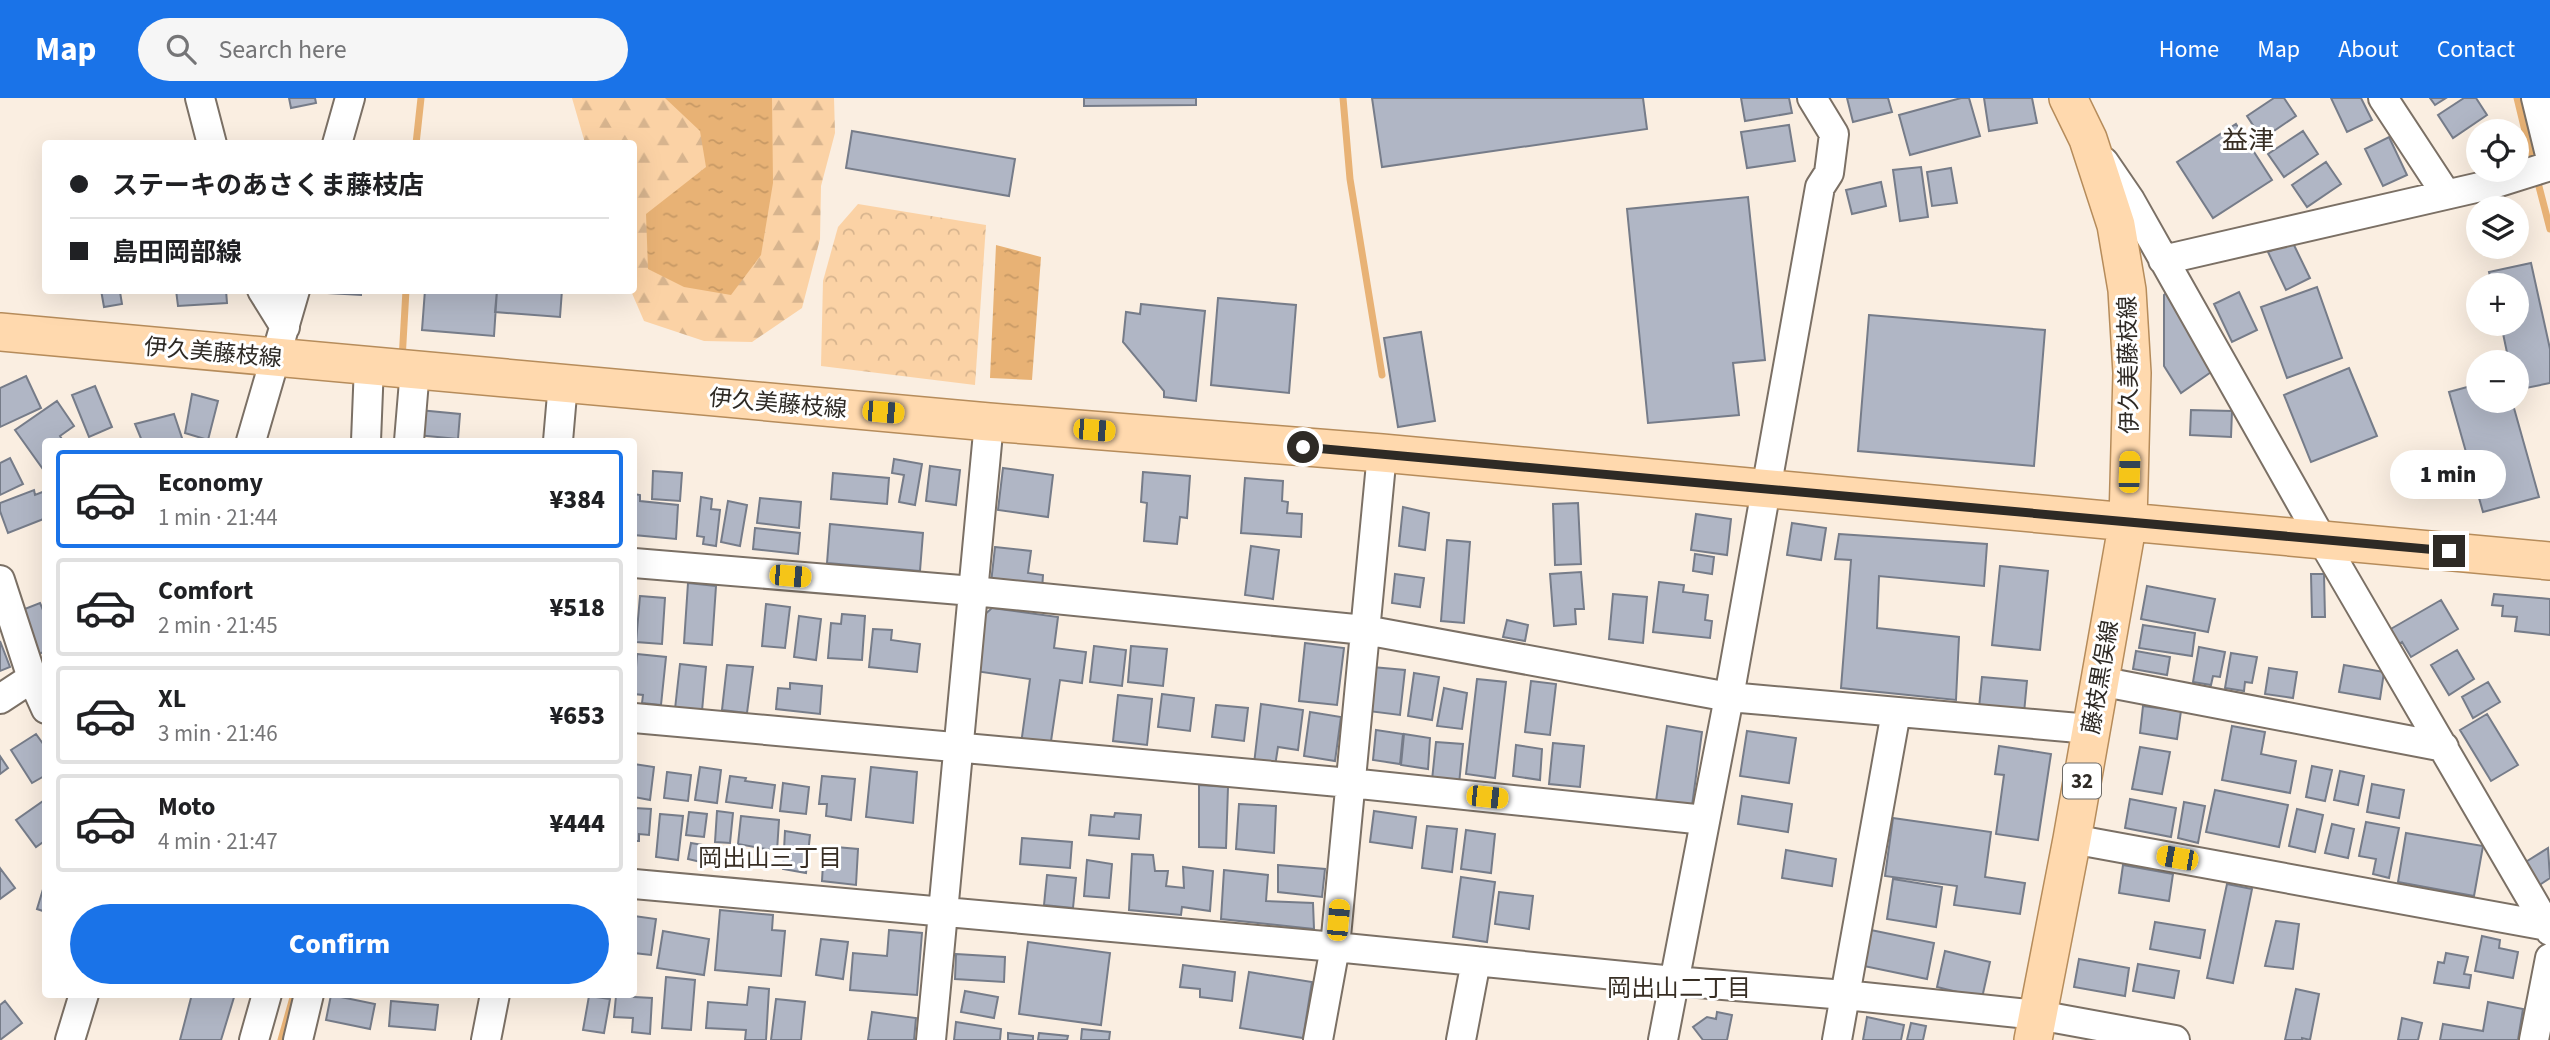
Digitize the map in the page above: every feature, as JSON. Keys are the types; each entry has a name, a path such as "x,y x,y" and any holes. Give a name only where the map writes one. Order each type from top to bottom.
{"main road":[{"name":"伊久美藤枝線","path":"0,332 281,342 392,367 2128,521 2132,373 2127,290 2116,225 2088,139 2068,98"},
{"path":"2128,521 2550,561"},
{"name":"藤枝黒俣線","path":"2035,1028 2072,839 2128,521"}],"street":[{"path":"200,98 211,140"},
{"path":"338,140 350,98"},
{"path":"1663,1040 1729,697 1820,187 1829,173 1833,135 1812,98"},
{"path":"2383,98 2446,194"},
{"path":"2536,98 2550,155"},
{"path":"2088,139 2130,200 2322,540 2548,929"},
{"path":"2163,260 2493,184 2550,166"},
{"path":"263,294 281,342"},
{"path":"252,438 294,294"},
{"path":"367,438 392,367"},
{"path":"392,367 408,438"},
{"path":"558,438 563,383"},
{"path":"931,1040 989,422"},
{"path":"1318,1040 1335,947 1382,453"},
{"path":"637,563 973,591 1365,630 1729,697 2090,729"},
{"path":"0,580 32,678 42,700"},
{"path":"0,699 32,678"},
{"path":"2099,681 2444,747"},
{"path":"1837,1040 1896,712"},
{"path":"637,718 1350,783 1705,820"},
{"path":"2072,839 2548,929"},
{"path":"637,884 1846,995 2035,1028 2175,1040"},
{"path":"2534,1040 2550,958"},
{"path":"1461,1040 1476,961"},
{"path":"70,1040 84,998"},
{"path":"254,1040 266,998"},
{"path":"298,1040 308,998"},
{"path":"486,1040 494,998"}],"green space":[{"path":"572,98 834,98 835,133 821,186 820,239 802,308 752,342 704,341 644,321 632,294 637,294 637,140 584,140"},
{"path":"858,204 986,225 975,385 821,366 823,281 838,227"}],"water":[{"path":"665,98 772,98 773,183 761,255 731,295 684,287 648,269 646,214 706,167 700,131"},
{"path":"996,245 1041,257 1032,380 990,378"}],"building":[{"path":"289,98 315,98 316,103 291,108"},
{"path":"1084,98 1196,98 1196,105 1084,106"},
{"path":"1372,98 1643,98 1647,129 1382,167"},
{"path":"1741,98 1789,98 1792,113 1745,121"},
{"path":"1847,98 1888,98 1892,112 1853,122"},
{"path":"1969,98 1980,136 1910,155 1899,115"},
{"path":"1984,98 2032,98 2037,123 1989,131"},
{"path":"2274,98 2284,98 2296,116 2262,139 2247,116"},
{"path":"2331,98 2361,98 2372,120 2347,132"},
{"path":"2430,98 2446,98 2435,105"},
{"path":"2464,98 2476,98 2487,115 2481,119 2466,119 2466,129 2453,138 2438,115"},
{"path":"2236,124 2272,180 2213,218 2177,162"},
{"path":"1789,125 1795,161 1747,168 1741,132"},
{"path":"852,131 1015,159 1009,196 846,168"},
{"path":"2303,131 2318,154 2284,177 2268,154"},
{"path":"2389,137 2407,175 2383,186 2365,149"},
{"path":"2326,162 2341,184 2307,207 2292,185"},
{"path":"1921,167 1928,217 1900,221 1893,170"},
{"path":"1951,168 1957,203 1932,206 1927,172"},
{"path":"1881,182 1886,206 1852,214 1846,190"},
{"path":"1748,197 1765,360 1733,363 1739,415 1648,423 1627,209"},
{"path":"2292,241 2310,278 2286,290 2268,252"},
{"path":"2531,263 2550,349 2550,383 2529,387 2529,350 2506,350 2504,336 2529,336 2529,273 2489,272"},
{"path":"2317,287 2342,358 2287,378 2261,307"},
{"path":"2170,290 2214,370 2181,393 2164,366 2164,295"},
{"path":"2239,292 2257,330 2232,342 2214,304"},
{"path":"102,294 120,294 122,304 104,307"},
{"path":"176,294 226,294 227,303 178,306"},
{"path":"425,294 497,294 494,336 422,330"},
{"path":"497,294 562,294 560,317 495,312"},
{"path":"1218,298 1296,305 1289,393 1211,385"},
{"path":"1141,304 1205,311 1196,401 1164,397 1164,391 1123,342 1126,312 1140,314"},
{"path":"1869,315 2045,330 2034,466 1858,451"},
{"path":"1421,332 1435,421 1398,427 1384,338"},
{"path":"2349,368 2377,436 2311,462 2284,395"},
{"path":"26,376 41,408 0,427 0,388"},
{"path":"95,386 112,427 89,437 72,395"},
{"path":"2466,387 2466,413 2515,413 2539,497 2483,512 2449,392"},
{"path":"192,394 218,401 209,438 185,433"},
{"path":"57,401 74,426 60,436 61,438 42,438 42,468 15,430"},
{"path":"419,410 460,414 458,438 417,435"},
{"path":"2191,410 2232,411 2231,437 2190,435"},
{"path":"174,414 182,438 141,438 135,424"},
{"path":"10,458 23,484 0,495 0,463"},
{"path":"894,459 922,464 915,505 899,502 904,475 892,473"},
{"path":"930,466 960,470 956,505 926,501"},
{"path":"1003,468 1053,475 1048,517 998,510"},
{"path":"653,471 682,473 680,501 652,499"},
{"path":"1143,472 1190,476 1187,518 1180,517 1177,544 1144,541 1147,503 1141,502"},
{"path":"833,473 889,478 887,504 831,499"},
{"path":"1245,478 1283,481 1282,501 1288,502 1287,513 1302,514 1301,537 1241,533"},
{"path":"34,490 35,495 42,492 42,520 8,533 0,503"},
{"path":"637,494 640,495 640,501 678,505 676,539 637,535"},
{"path":"701,497 712,499 711,509 720,510 716,546 703,544 704,537 697,536"},
{"path":"760,498 801,502 799,528 757,523"},
{"path":"728,501 747,505 740,546 721,542"},
{"path":"1578,503 1581,564 1555,565 1553,504"},
{"path":"1403,507 1429,513 1425,550 1399,546"},
{"path":"1696,514 1731,519 1727,555 1691,550"},
{"path":"1792,523 1826,528 1821,560 1787,555"},
{"path":"830,524 923,533 920,571 827,563"},
{"path":"755,528 800,533 798,554 753,549"},
{"path":"1839,534 1987,544 1984,586 1879,576 1877,628 1959,637 1956,700 1841,688 1851,560 1835,559"},
{"path":"1447,540 1470,542 1464,623 1441,621"},
{"path":"1251,546 1279,550 1273,599 1245,595"},
{"path":"995,547 1031,551 1028,573 1043,575 1042,590 991,583"},
{"path":"1695,554 1714,557 1712,574 1693,571"},
{"path":"2000,566 2048,571 2040,650 1992,645"},
{"path":"1581,572 1584,609 1575,609 1576,624 1554,626 1550,574"},
{"path":"1395,574 1424,578 1420,607 1392,603"},
{"path":"2311,574 2324,574 2325,617 2312,617"},
{"path":"1659,582 1684,585 1683,592 1708,595 1705,620 1712,621 1710,638 1653,632"},
{"path":"688,583 716,586 712,645 684,643"},
{"path":"2147,586 2215,599 2208,632 2141,619"},
{"path":"1613,594 1647,597 1643,643 1609,639"},
{"path":"2494,594 2550,599 2550,635 2515,631 2517,617 2502,616 2503,606 2492,605"},
{"path":"640,596 665,598 662,644 637,642"},
{"path":"2441,600 2458,629 2411,657 2402,642 2398,645 2389,630"},
{"path":"40,603 42,608 42,653 39,654 22,610"},
{"path":"766,604 790,607 785,648 762,646"},
{"path":"992,608 1058,617 1054,648 1086,652 1082,683 1060,680 1050,748 1021,744 1030,679 975,671 982,617"},
{"path":"842,614 865,616 862,660 828,658 831,623 841,624"},
{"path":"799,616 821,619 816,660 794,657"},
{"path":"1507,620 1528,625 1525,641 1503,637"},
{"path":"2143,625 2195,633 2192,656 2139,648"},
{"path":"873,629 892,630 891,640 920,644 917,672 869,667"},
{"path":"0,641 10,667 0,671"},
{"path":"1305,643 1344,648 1337,705 1299,701"},
{"path":"1094,646 1126,650 1122,686 1090,682"},
{"path":"1131,646 1167,649 1163,686 1128,682"},
{"path":"2199,647 2225,652 2220,677 2213,676 2211,685 2193,682"},
{"path":"2457,650 2474,679 2449,695 2431,665"},
{"path":"2136,651 2170,657 2167,675 2133,669"},
{"path":"2231,653 2257,657 2252,683 2245,682 2244,691 2225,688"},
{"path":"637,654 666,657 661,705 642,703 643,695 637,694"},
{"path":"680,664 706,667 702,711 675,709"},
{"path":"727,665 753,667 747,713 722,710"},
{"path":"2344,665 2384,672 2380,699 2339,692"},
{"path":"1372,667 1405,670 1400,715 1368,711"},
{"path":"2269,668 2297,672 2293,698 2265,694"},
{"path":"1414,673 1439,677 1432,720 1408,716"},
{"path":"1982,677 2027,681 2024,713 1979,708"},
{"path":"1477,679 1506,682 1495,778 1466,774"},
{"path":"1531,681 1556,684 1550,735 1525,732"},
{"path":"2488,682 2500,702 2473,718 2462,697"},
{"path":"790,683 822,686 820,714 776,709 778,688 790,689"},
{"path":"1444,688 1467,693 1462,729 1437,726"},
{"path":"1162,694 1194,698 1190,731 1158,727"},
{"path":"1118,695 1152,699 1147,745 1113,741"},
{"path":"1261,704 1303,710 1298,750 1278,747 1275,766 1254,764"},
{"path":"1216,705 1248,708 1244,741 1212,737"},
{"path":"2143,706 2181,711 2177,739 2140,733"},
{"path":"1310,712 1341,717 1335,761 1304,756"},
{"path":"2487,714 2518,765 2491,781 2460,730"},
{"path":"1667,726 1702,732 1692,806 1656,801"},
{"path":"2232,726 2265,732 2261,754 2296,761 2290,793 2222,780"},
{"path":"1376,730 1403,734 1400,764 1373,760"},
{"path":"1747,731 1796,738 1789,783 1740,776"},
{"path":"36,734 42,742 42,777 32,783 11,750"},
{"path":"1404,734 1430,738 1428,769 1401,765"},
{"path":"1436,742 1463,744 1459,784 1432,780"},
{"path":"1553,743 1584,746 1580,787 1549,784"},
{"path":"1516,745 1542,749 1540,780 1513,776"},
{"path":"1999,746 2051,754 2038,840 1996,834 2004,775 1995,774"},
{"path":"2140,747 2170,752 2162,794 2132,789"},
{"path":"0,756 8,768 0,774"},
{"path":"637,764 654,767 650,800 637,798"},
{"path":"2312,766 2332,770 2325,801 2306,797"},
{"path":"700,767 721,770 717,803 695,800"},
{"path":"871,767 917,772 913,823 866,817"},
{"path":"2340,771 2364,776 2358,805 2334,800"},
{"path":"667,772 691,775 688,801 664,798"},
{"path":"730,776 775,785 772,808 726,802"},
{"path":"822,776 855,779 851,820 826,816 827,804 819,804"},
{"path":"783,783 809,787 806,814 780,811"},
{"path":"2372,784 2404,790 2399,818 2367,812"},
{"path":"1199,785 1228,787 1226,848 1199,847"},
{"path":"2215,790 2288,805 2279,847 2206,832"},
{"path":"1742,796 1792,804 1788,832 1738,824"},
{"path":"2130,799 2176,808 2171,837 2125,828"},
{"path":"42,802 42,843 36,847 16,820"},
{"path":"2184,802 2205,806 2198,843 2178,838"},
{"path":"1239,804 1276,806 1274,853 1236,849"},
{"path":"637,808 651,809 649,835 639,834 639,841"},
{"path":"2297,809 2323,815 2315,852 2289,846"},
{"path":"717,811 733,813 730,843 715,842"},
{"path":"1374,811 1416,817 1412,848 1370,842"},
{"path":"689,812 707,814 704,837 686,835"},
{"path":"1115,813 1141,815 1139,839 1089,835 1091,815 1114,817"},
{"path":"660,814 683,816 678,860 656,857"},
{"path":"741,816 779,820 777,851 738,844"},
{"path":"1893,818 1991,832 1985,877 2025,883 2020,914 1954,905 1957,886 1885,876"},
{"path":"2366,822 2399,828 2389,878 2373,874 2376,859 2359,856"},
{"path":"2332,824 2354,829 2348,858 2325,853"},
{"path":"1427,826 1457,829 1452,872 1422,868"},
{"path":"1466,830 1495,834 1491,873 1461,869"},
{"path":"785,831 810,835 806,873 783,869"},
{"path":"2406,833 2483,846 2474,896 2398,882"},
{"path":"1022,838 1072,842 1070,868 1020,864"},
{"path":"691,843 709,846 705,863 688,859"},
{"path":"824,846 858,849 856,885 822,881"},
{"path":"2548,848 2550,878 2538,886 2524,863"},
{"path":"1786,850 1836,859 1832,886 1782,878"},
{"path":"1132,854 1153,855 1155,871 1168,871 1166,886 1184,888 1183,867 1213,871 1210,911 1182,907 1181,915 1129,910"},
{"path":"1087,860 1112,864 1109,898 1084,896"},
{"path":"1278,865 1325,869 1322,897 1278,892"},
{"path":"2123,865 2173,874 2169,901 2119,893"},
{"path":"0,868 15,888 0,899"},
{"path":"1224,870 1268,875 1266,901 1313,903 1314,929 1221,919"},
{"path":"1047,875 1076,878 1073,908 1044,905"},
{"path":"1461,877 1495,882 1487,942 1453,937"},
{"path":"1893,879 1942,887 1936,927 1887,919"},
{"path":"2227,884 2252,889 2233,983 2207,978"},
{"path":"1499,892 1533,896 1529,929 1495,924"},
{"path":"42,893 42,911 37,909"},
{"path":"720,910 773,915 772,930 785,931 781,976 715,970"},
{"path":"637,916 656,919 651,955 637,953"},
{"path":"2276,921 2299,924 2293,969 2265,966"},
{"path":"2155,922 2205,930 2200,958 2150,949"},
{"path":"1866,929 1934,943 1927,979 1859,965"},
{"path":"889,930 922,933 917,995 850,990 853,953 887,956"},
{"path":"663,931 709,939 704,975 657,968"},
{"path":"2482,936 2500,940 2499,948 2518,952 2513,978 2475,971"},
{"path":"821,939 848,942 843,979 816,975"},
{"path":"1028,942 1110,953 1101,1025 1019,1014"},
{"path":"1945,951 1990,962 1982,998 1937,987"},
{"path":"2446,953 2468,957 2464,974 2471,975 2469,988 2434,983 2438,962 2444,963"},
{"path":"956,954 1005,957 1004,982 955,979"},
{"path":"2079,959 2129,968 2125,996 2074,987"},
{"path":"2138,964 2179,971 2174,998 2133,991"},
{"path":"1183,965 1235,972 1232,1001 1200,997 1200,989 1180,987"},
{"path":"1249,972 1312,982 1303,1038 1240,1028"},
{"path":"666,977 695,980 691,1030 662,1028"},
{"path":"749,987 769,989 766,1040 745,1040 746,1030 706,1028 708,1002 747,1005"},
{"path":"2296,989 2319,994 2310,1040 2285,1040"},
{"path":"965,991 998,997 994,1018 961,1012"},
{"path":"191,998 234,998 221,1040 180,1040"},
{"path":"330,998 375,1004 370,1029 326,1020"},
{"path":"589,998 610,999 604,1033 583,1030"},
{"path":"616,998 652,998 650,1034 632,1032 633,1018 614,1017"},
{"path":"776,999 805,1002 801,1040 771,1040"},
{"path":"5,1001 22,1023 0,1040 0,1005"},
{"path":"391,1001 438,1005 435,1030 389,1026"},
{"path":"2488,1002 2523,1009 2518,1040 2440,1040 2443,1024 2483,1031"},
{"path":"872,1012 916,1018 914,1040 868,1040"},
{"path":"1717,1012 1732,1015 1727,1040 1703,1040 1693,1027 1707,1017 1716,1019"},
{"path":"1867,1017 1904,1025 1901,1040 1863,1040"},
{"path":"2402,1018 2422,1023 2418,1040 2398,1040"},
{"path":"956,1022 1001,1029 1000,1040 954,1040"},
{"path":"1911,1023 1926,1026 1923,1040 1907,1040"},
{"path":"1082,1029 1110,1032 1109,1040 1081,1040"},
{"path":"1008,1033 1033,1036 1033,1040 1008,1040"},
{"path":"1039,1033 1068,1036 1067,1040 1038,1040"}],"waterway":[{"path":"416,140 421,98"},
{"path":"1343,98 1350,179 1382,375"},
{"path":"2517,98 2533,164"},
{"path":"2536,175 2550,229"},
{"path":"402,360 406,294"},
{"path":"281,1040 293,998"}],"district":[{"name":"益津","path":"2248,140"},
{"name":"岡出山三丁目","path":"770,858"},
{"name":"岡出山二丁目","path":"1679,988"}],"route":[{"path":"1303,447 2449,551"}]}
